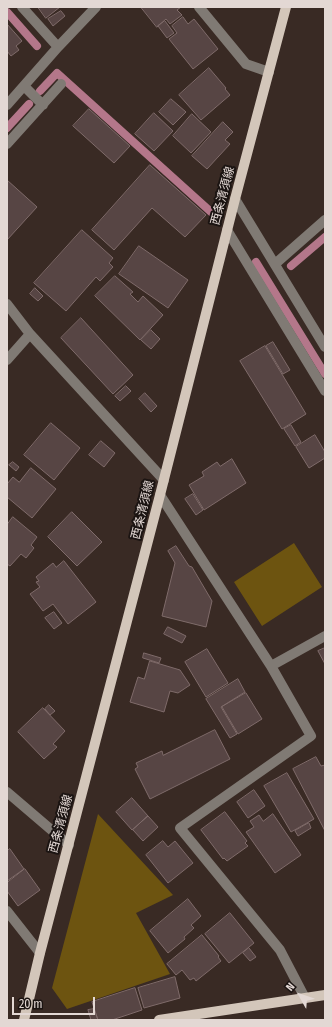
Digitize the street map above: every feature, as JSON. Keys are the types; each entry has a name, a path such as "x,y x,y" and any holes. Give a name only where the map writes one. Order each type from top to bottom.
{"main road":[{"name":"西条清須線","path":"24,1020 40,953 286,7"},
{"path":"160,1020 325,995"}],"street":[{"path":"22,7 58,47"},
{"path":"7,105 58,47 96,7"},
{"path":"199,7 246,64 269,72"},
{"path":"7,144 61,84"},
{"path":"24,86 43,105"},
{"path":"235,200 325,347"},
{"path":"275,264 325,220"},
{"path":"227,230 325,391"},
{"path":"7,304 30,334 164,480"},
{"path":"7,360 30,334"},
{"path":"160,495 271,666 311,736 180,828 280,950 305,998"},
{"path":"271,666 325,636"},
{"path":"7,792 69,845"},
{"path":"7,911 40,953"}],"shaded area":[{"path":"294,543 322,587 262,626 234,582"},
{"path":"98,814 173,895 136,913 170,974 67,1009 52,988"}],"building":[{"path":"38,7 60,7 46,18"},
{"path":"141,7 181,7 177,10 182,15 170,24 166,19 157,27"},
{"path":"61,11 65,16 53,26 48,19"},
{"path":"183,17 188,24 194,19 218,49 193,69 169,39 177,33 172,26"},
{"path":"165,21 174,33 167,38 158,26"},
{"path":"7,24 22,41 16,46 19,50 11,56 7,51"},
{"path":"209,68 230,95 201,120 179,95"},
{"path":"171,99 186,112 173,125 159,112"},
{"path":"89,109 130,146 114,163 73,126"},
{"path":"154,113 173,131 154,151 135,134"},
{"path":"192,114 211,132 191,153 173,136"},
{"path":"223,122 233,132 225,140 230,144 207,169 192,156"},
{"path":"150,165 206,215 185,237 152,208 114,250 92,230"},
{"path":"7,180 37,207 7,240"},
{"path":"82,230 113,258 109,263 113,267 100,281 96,277 66,311 34,283"},
{"path":"139,246 188,280 168,308 119,274"},
{"path":"115,276 133,292 130,294 138,302 143,296 163,315 140,340 95,296"},
{"path":"35,288 43,296 38,301 30,294"},
{"path":"81,318 133,375 113,394 61,338"},
{"path":"151,330 160,339 151,349 141,340"},
{"path":"273,342 290,370 283,374 266,346"},
{"path":"265,346 306,414 282,429 240,361"},
{"path":"126,386 131,391 120,401 115,396"},
{"path":"145,393 157,406 151,412 139,399"},
{"path":"51,423 80,448 54,480 24,455"},
{"path":"291,425 301,442 295,446 284,429"},
{"path":"315,435 325,452 325,458 309,468 296,447"},
{"path":"101,441 115,453 104,467 89,455"},
{"path":"232,459 246,483 204,510 189,485 204,476 202,472 217,462 220,466"},
{"path":"13,462 19,467 16,471 9,465"},
{"path":"31,468 56,489 32,518 7,497 7,484 13,477 19,482"},
{"path":"193,494 203,510 196,515 185,499"},
{"path":"72,512 102,542 77,566 48,537"},
{"path":"13,517 37,537 31,545 34,548 26,558 21,554 10,566 7,564 7,525"},
{"path":"176,546 189,566 192,567 212,601 206,627 162,616 175,563 168,551"},
{"path":"64,561 96,602 68,624 53,604 43,611 30,594 40,587 36,582 39,581 36,577 53,563 56,567"},
{"path":"54,612 62,623 54,629 45,618"},
{"path":"168,627 186,636 182,643 164,634"},
{"path":"325,648 325,664 318,651"},
{"path":"207,649 228,683 206,697 185,662"},
{"path":"144,653 161,658 159,663 143,658"},
{"path":"150,661 180,670 190,685 178,693 170,691 164,712 130,702 138,677 144,679"},
{"path":"238,679 245,692 221,707 237,734 230,738 206,699"},
{"path":"246,693 262,719 238,734 222,707"},
{"path":"49,705 55,711 50,715 45,709"},
{"path":"43,708 65,731 53,744 57,747 44,759 18,732"},
{"path":"215,730 230,759 150,799 135,769 138,767 136,763 162,751 163,755"},
{"path":"316,757 321,766 325,765 325,831 293,769"},
{"path":"287,773 314,819 291,832 264,786"},
{"path":"254,790 265,806 248,818 237,802"},
{"path":"132,798 148,816 132,830 116,812"},
{"path":"225,812 247,841 245,843 248,846 227,861 224,858 223,859 201,830"},
{"path":"273,814 301,855 275,873 246,832 254,827 250,821 259,815 263,821"},
{"path":"148,816 158,827 143,841 133,830"},
{"path":"309,823 311,828 298,836 295,831"},
{"path":"163,841 168,847 175,841 193,863 168,883 146,855"},
{"path":"10,849 24,869 7,881 7,851"},
{"path":"25,869 40,890 18,906 7,891 7,883"},
{"path":"188,899 201,916 191,925 194,928 184,937 185,939 168,953 150,931"},
{"path":"230,913 254,943 229,963 205,934"},
{"path":"202,935 219,956 218,957 221,961 196,981 194,978 190,980 182,970 176,975 167,964"},
{"path":"249,948 256,957 250,961 243,953"},
{"path":"175,977 180,998 144,1008 138,988"},
{"path":"135,988 142,1010 112,1020 98,1020 92,1002"},
{"path":"94,1009 98,1020 91,1020 88,1010"}],"waterway":[{"path":"7,12 37,46"},
{"path":"40,91 57,73 211,212"},
{"path":"7,128 29,104"},
{"path":"291,266 325,237"},
{"path":"256,262 325,374"}]}
